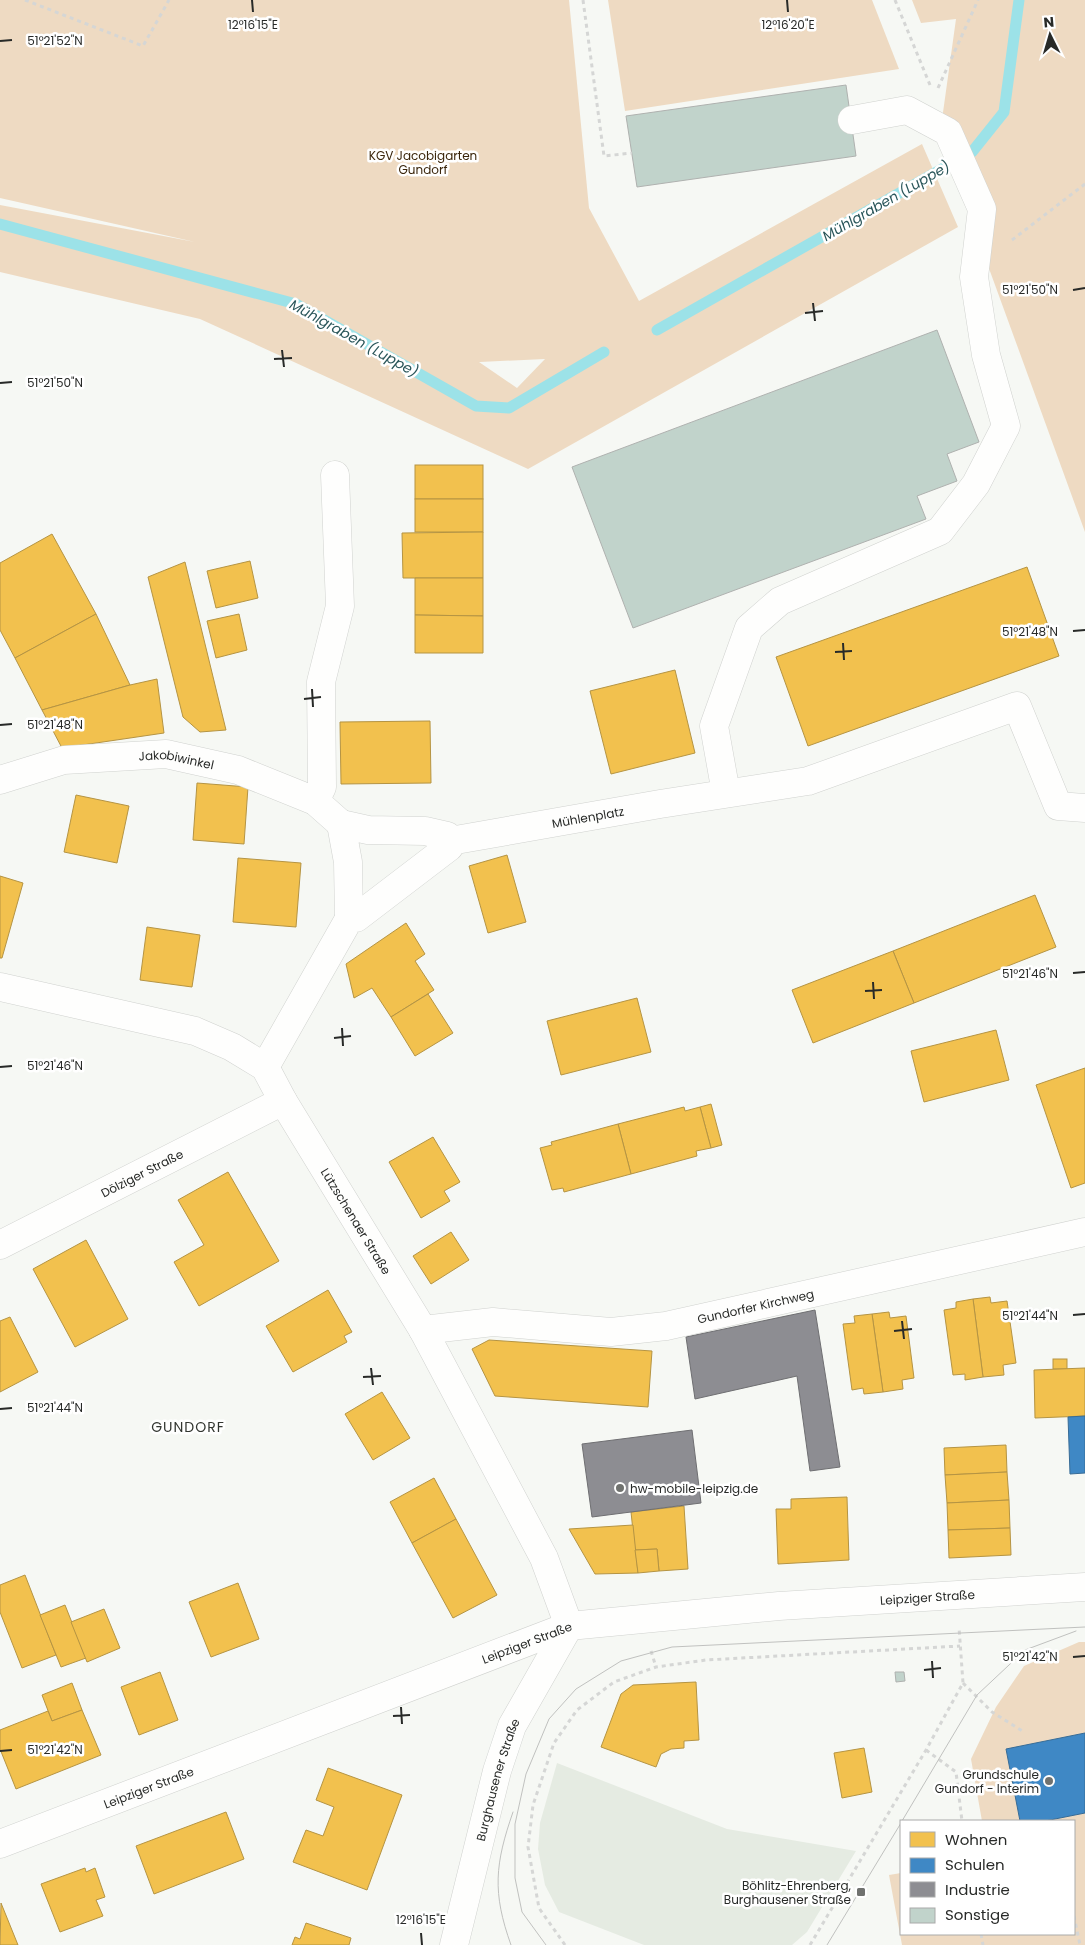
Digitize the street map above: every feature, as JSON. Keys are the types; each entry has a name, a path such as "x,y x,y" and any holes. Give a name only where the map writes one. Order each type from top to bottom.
{"street":[{"path":"726,793 714,726 749,628 780,601 940,531 976,484 1006,426 986,355 974,277 982,209 948,132 907,110 852,120"},
{"path":"315,801 322,786 321,682 340,606 335,475"},
{"name":"Mühlenplatz","path":"450,841 726,793 808,781 1017,706 1058,806 1085,808"},
{"name":"Jakobiwinkel","path":"0,780 64,760 166,754 238,770 315,801 341,824"},
{"path":"0,987 195,1031 232,1047 265,1067 349,919 348,862 341,824 368,830 425,831 447,836 450,841 449,847 356,918 349,919"},
{"name":"Lützschenaer Straße","path":"265,1067 283,1101 423,1330 544,1558 569,1626"},
{"name":"Dölziger Straße","path":"0,1245 283,1101"},
{"name":"Gundorfer Kirchweg","path":"423,1330 494,1322 611,1332 666,1326 1085,1232"},
{"name":"Leipziger Straße","path":"0,1844 569,1626 779,1606 957,1594 1085,1588"},
{"name":"Burghausener Straße","path":"454,1945 497,1770 512,1726 569,1626"}],"path":[{"path":"25,0 143,46 169,0"},
{"path":"583,0 604,156 632,153"},
{"path":"895,0 935,95 948,132"},
{"path":"935,95 978,0"},
{"path":"1011,241 1085,184"},
{"path":"810,1945 926,1750 963,1683 957,1594"},
{"path":"564,1945 539,1908 528,1847 534,1806 554,1743 577,1710 614,1682 656,1667 706,1660 960,1646"},
{"path":"963,1683 992,1712 1024,1732"},
{"path":"926,1750 956,1772 962,1820"},
{"path":"1075,1921 1080,1945"}],"shaded area":[{"path":"557,1763 727,1829 856,1851 807,1932 792,1945 644,1945 559,1912 545,1885 538,1849 540,1823"}],"green space":[{"name":"KGV Jacobigarten Gundorf","path":"0,0 569,0 589,208 639,301 922,144 958,227 528,469 200,319 0,272 0,205 195,242 0,198","holes":["545,359 517,388 479,362"]},
{"path":"608,0 872,0 899,69 625,111"},
{"path":"912,0 1085,0 1085,532 940,134 956,19 921,23"},
{"path":"1079,1642 1085,1642 1085,1945 902,1945 900,1935 1075,1935 1075,1820 982,1820 971,1759 996,1707 1024,1666"},
{"path":"900,1873 900,1934 889,1875"}],"building: Wohnen":[{"path":"415,465 483,465 483,499 415,499"},
{"path":"415,499 483,499 483,532 415,532"},
{"path":"483,532 483,578 403,578 402,533"},
{"path":"52,534 96,614 15,658 0,630 0,563"},
{"path":"250,561 258,598 216,608 207,571"},
{"path":"185,562 226,730 200,732 183,717 148,577"},
{"path":"1027,567 1059,656 808,746 776,657"},
{"path":"415,578 483,578 483,616 415,615"},
{"path":"96,614 130,685 42,710 15,658"},
{"path":"239,614 247,650 216,658 207,621"},
{"path":"415,615 483,616 483,653 415,653"},
{"path":"675,670 695,753 611,774 590,691"},
{"path":"157,679 164,733 62,748 42,710 130,685"},
{"path":"430,721 431,783 341,784 340,722"},
{"path":"197,783 248,787 244,844 193,840"},
{"path":"76,795 129,806 117,863 64,852"},
{"path":"507,855 526,922 488,933 469,866"},
{"path":"238,858 301,863 296,927 233,922"},
{"path":"0,876 23,883 2,958 0,958"},
{"path":"1035,895 1056,947 914,1003 893,951"},
{"path":"406,923 425,954 415,961 434,990 391,1017 372,988 354,998 346,964"},
{"path":"147,927 200,935 192,987 140,980"},
{"path":"893,951 914,1003 813,1043 792,990"},
{"path":"428,994 453,1033 415,1056 391,1017"},
{"path":"637,998 651,1052 561,1075 547,1021"},
{"path":"996,1030 1009,1080 924,1102 911,1051"},
{"path":"1085,1068 1085,1183 1071,1188 1036,1085"},
{"path":"711,1104 722,1145 711,1148 700,1107"},
{"path":"684,1107 685,1111 700,1107 711,1148 696,1151 697,1156 631,1174 618,1124"},
{"path":"618,1124 631,1174 564,1192 563,1188 552,1190 540,1148 552,1145 551,1142"},
{"path":"433,1137 460,1182 444,1191 450,1201 421,1218 389,1162"},
{"path":"228,1172 279,1261 199,1306 174,1262 204,1245 178,1200"},
{"path":"451,1232 469,1260 431,1284 413,1256"},
{"path":"86,1240 128,1319 75,1347 33,1269"},
{"path":"328,1290 352,1332 344,1336 347,1342 293,1372 266,1326"},
{"path":"990,1297 991,1303 1007,1301 1016,1363 1003,1365 1004,1375 983,1377 973,1299"},
{"path":"973,1299 983,1377 965,1380 965,1374 953,1375 944,1310 956,1308 956,1302"},
{"path":"889,1312 890,1318 906,1316 914,1378 902,1380 903,1389 883,1392 872,1314"},
{"path":"872,1314 883,1392 864,1394 863,1388 852,1390 843,1324 855,1323 854,1316"},
{"path":"10,1317 38,1372 0,1392 0,1321"},
{"path":"489,1340 652,1351 648,1407 495,1396 472,1349"},
{"path":"1053,1359 1067,1359 1067,1369 1053,1369"},
{"path":"1085,1368 1085,1416 1035,1418 1034,1370"},
{"path":"382,1392 410,1438 373,1460 345,1414"},
{"path":"1006,1445 1007,1472 945,1475 944,1448"},
{"path":"1007,1472 1009,1500 947,1503 945,1475"},
{"path":"434,1478 456,1519 412,1543 390,1502"},
{"path":"847,1497 849,1560 778,1564 776,1509 791,1509 791,1499"},
{"path":"1009,1500 1010,1528 948,1530 947,1503"},
{"path":"684,1506 688,1569 659,1571 657,1549 635,1550 631,1512"},
{"path":"456,1519 497,1595 453,1618 412,1543"},
{"path":"633,1525 638,1573 595,1574 569,1529"},
{"path":"1010,1528 1011,1555 949,1558 948,1530"},
{"path":"657,1549 659,1571 638,1573 635,1550"},
{"path":"25,1575 56,1655 22,1668 0,1612 0,1585"},
{"path":"238,1583 259,1639 211,1657 189,1602"},
{"path":"65,1605 86,1658 61,1667 40,1615"},
{"path":"104,1609 120,1648 87,1662 71,1622"},
{"path":"160,1672 178,1720 139,1735 121,1687"},
{"path":"696,1682 699,1740 684,1741 684,1748 671,1749 661,1754 656,1767 601,1747 621,1694 633,1685"},
{"path":"72,1683 82,1710 52,1721 42,1695"},
{"path":"82,1710 101,1755 16,1789 0,1749 0,1730 48,1711 52,1721"},
{"path":"864,1748 872,1792 842,1798 834,1753"},
{"path":"328,1768 402,1795 367,1890 293,1862 306,1830 323,1836 334,1807 316,1800"},
{"path":"226,1812 244,1859 154,1894 136,1846"},
{"path":"85,1868 86,1872 95,1868 105,1897 96,1900 103,1916 60,1932 41,1884"},
{"path":"1,1903 18,1945 0,1945"},
{"path":"306,1923 351,1938 349,1945 292,1945 295,1937 300,1939"}],"building: Schulen":[{"path":"1085,1416 1085,1473 1070,1474 1068,1417"},
{"name":"Grundschule Gundorf - Interim","path":"1085,1733 1085,1813 1050,1820 1020,1820 1006,1749"}],"building: Industrie":[{"path":"815,1310 840,1467 810,1471 797,1376 695,1399 686,1337"},
{"path":"692,1430 701,1503 592,1517 582,1444"}],"building: Sonstige":[{"path":"846,85 856,156 637,187 626,116"},
{"path":"937,330 979,442 947,454 957,481 917,496 926,519 633,628 572,467"},
{"path":"895,1672 904,1672 905,1681 896,1682"}],"waterway":[{"name":"Mühlgraben (Luppe)","path":"657,330 972,152 1004,112 1019,0"},
{"name":"Mühlgraben (Luppe)","path":"0,224 296,304 476,406 509,408 604,352"}],"tram line":[{"path":"546,1945 522,1912 515,1878 515,1824 526,1774 549,1719 576,1689 621,1661 672,1647 1085,1627"},
{"path":"903,1820 977,1695 1025,1650 1076,1631"},
{"path":"511,1945 501,1909 498,1878 502,1847 513,1812"},
{"path":"827,1945 900,1825"}],"place":[{"name":"hw-mobile-leipzig.de","path":"620,1488"},
{"name":"Grundschule Gundorf - Interim","path":"1049,1781"},
{"name":"Böhlitz-Ehrenberg, Burghausener Straße","path":"861,1892"}],"district":[{"name":"GUNDORF","path":"188,1427"}]}
